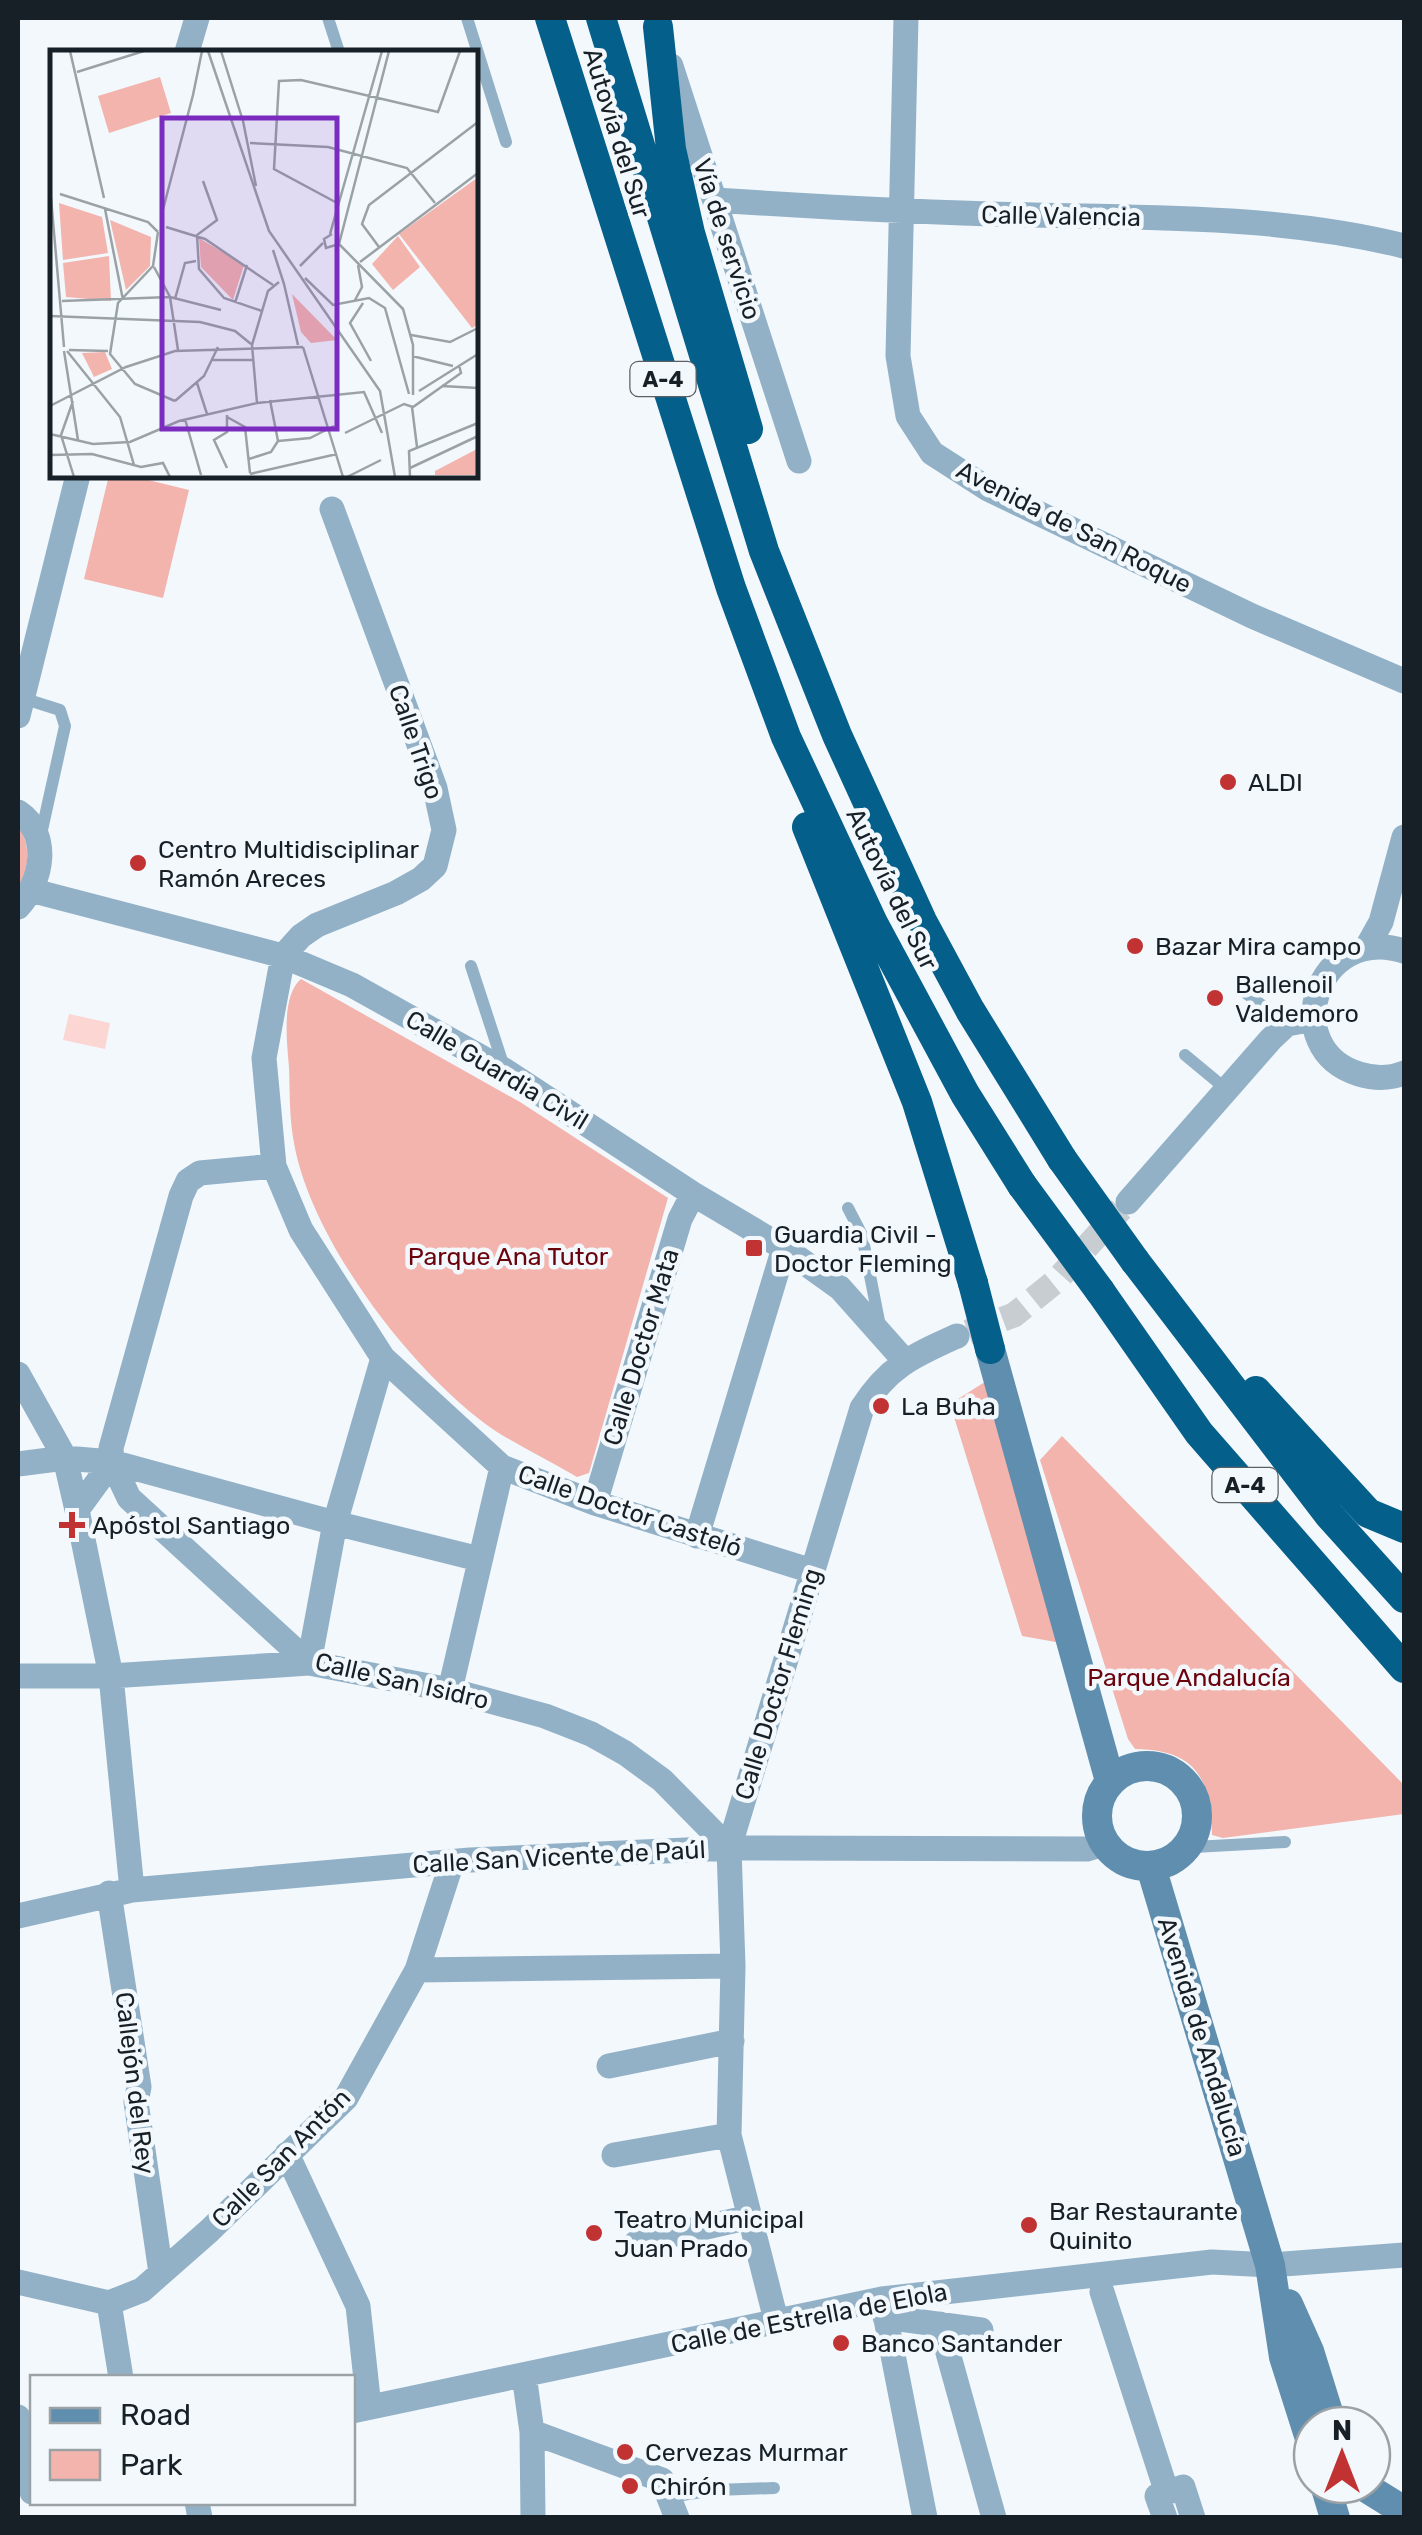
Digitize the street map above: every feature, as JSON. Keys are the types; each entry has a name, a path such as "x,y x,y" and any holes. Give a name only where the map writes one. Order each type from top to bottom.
{"highway":[{"name":"Autovía del Sur","path":"550,18 731,588 786,737 873,924 965,1094 1022,1185 1199,1432 1404,1668"},
{"name":"Autovía del Sur","path":"601,18 764,551 836,735 922,921 970,1010 1062,1159 1329,1515 1404,1598"},
{"path":"657,22 671,149 690,233 754,450 764,551"},
{"path":"786,737 803,817 918,1102 990,1350"},
{"path":"1166,1301 1368,1512 1404,1528"}],"street":[{"path":"188,50 197,18"},
{"name":"Avenida de San Roque","path":"906,18 898,356 908,416 932,453 1006,498 1252,616 1404,681"},
{"name":"Vía de servicio","path":"657,22 798,461"},
{"name":"Calle Valencia","path":"715,200 902,212 1254,220 1348,232 1404,246"},
{"path":"20,707 77,478"},
{"name":"Calle Trigo","path":"283,956 316,925 422,879 435,866 444,830 435,788 332,508"},
{"path":"18,812 34,825 39,841 39,865 24,899"},
{"path":"1366,947 1381,922 1404,837"},
{"name":"Calle Guardia Civil","path":"24,899 283,956 352,984 504,1070 693,1194 784,1248 840,1288 904,1360"},
{"path":"1404,951 1384,946 1348,954 1332,966 1314,1000 1320,1040 1332,1058 1350,1072 1371,1078 1404,1073"},
{"name":"Calle Doctor Casteló","path":"283,956 264,1058 274,1166 300,1230 383,1358 502,1467 594,1502 812,1571"},
{"path":"1128,1202 1226,1088 1288,1024 1314,1019"},
{"path":"77,1510 112,1462 111,1448 188,1181 200,1173 274,1166"},
{"name":"Calle Doctor Mata","path":"594,1502 680,1219 693,1194"},
{"path":"697,1536 784,1248"},
{"name":"Calle Doctor Fleming","path":"776,2320 729,2135 733,1966 729,1848 862,1408 875,1388 904,1360 956,1336"},
{"path":"990,1350 1110,1781"},
{"path":"18,1676 111,1676 310,1662 334,1524 383,1358"},
{"name":"Callejón del Rey","path":"18,1374 64,1458 111,1676 120,1891 139,2087 136,2102 160,2273"},
{"path":"18,1464 64,1458 112,1462 334,1524 479,1559"},
{"name":"Calle San Isidro","path":"112,1462 129,1498 310,1662 450,1690 545,1716 591,1734 626,1753 662,1780 729,1848"},
{"path":"450,1690 502,1467"},
{"path":"1138,1766 1156,1766 1181,1779 1192,1793 1197,1810 1195,1831 1182,1852 1151,1867 1122,1860 1104,1844 1096,1819 1098,1800 1110,1781 1138,1766"},
{"name":"Calle San Vicente de Paúl","path":"18,1916 120,1891 452,1862 729,1848 1087,1849 1104,1844"},
{"name":"Calle San Antón","path":"109,2303 142,2290 346,2098 417,1970 452,1862"},
{"name":"Avenida de Andalucía","path":"1151,1867 1270,2264 1308,2351 1326,2405"},
{"path":"417,1970 733,1966"},
{"path":"608,2066 732,2041"},
{"path":"614,2155 729,2135"},
{"path":"286,2154 358,2306 361,2409"},
{"path":"636,2243 750,2218"},
{"name":"Calle de Estrella de Elola","path":"361,2409 776,2320 1212,2262 1270,2264 1404,2255"},
{"name":"Avenida de Andalucía","path":"1270,2264 1284,2357 1299,2405"},
{"path":"18,2282 109,2303 121,2375"},
{"path":"1102,2292 1166,2490"},
{"path":"926,2518 883,2308 940,2324 982,2330"},
{"path":"940,2324 994,2518"},
{"path":"524,2375 532,2432 533,2518"},
{"path":"18,2416 23,2431 18,2445"},
{"path":"532,2432 662,2480 673,2507"},
{"path":"18,2455 30,2487"},
{"path":"1164,2518 1157,2496 1182,2487 1193,2518"}],"lane":[{"path":"328,18 338,50"},
{"path":"467,18 477,50"},
{"path":"478,53 506,142"},
{"path":"20,707 60,710 65,726 39,841"},
{"path":"471,966 504,1070"},
{"path":"1240,988 1288,1024"},
{"path":"1185,1055 1226,1088"},
{"path":"848,1208 862,1236 882,1334"},
{"path":"1182,1852 1194,1847 1285,1842"},
{"path":"673,2507 715,2490 774,2488"}],"green space":[{"path":"108,478 140,478 189,490 163,598 84,579"},
{"path":"18,825 27,856 18,888"},
{"name":"Parque Ana Tutor","path":"301,979 520,1102 668,1198 589,1473 577,1477 497,1432 465,1408 401,1342 344,1263 304,1181 292,1134 287,1020 290,996"},
{"path":"988,1380 1067,1644 1022,1636 950,1404"},
{"name":"Parque Andalucía","path":"1062,1436 1404,1785 1404,1814 1223,1838 1212,1835 1208,1798 1196,1771 1173,1755 1135,1749 1128,1739 1040,1460"}],"shaded area":[{"path":"69,1014 110,1023 105,1049 63,1040"}],"tunnel":[{"path":"968,1332 1014,1315 1056,1281 1121,1209"}],"place":[{"name":"ALDI","path":"1228,782"},
{"name":"Centro Multidisciplinar Ramón Areces","path":"138,863"},
{"name":"Bazar Mira campo","path":"1135,946"},
{"name":"Ballenoil Valdemoro","path":"1215,998"},
{"name":"Guardia Civil - Doctor Fleming","path":"754,1248"},
{"name":"La Buha","path":"881,1406"},
{"name":"Apóstol Santiago","path":"72,1525"},
{"name":"Bar Restaurante Quinito","path":"1029,2225"},
{"name":"Teatro Municipal Juan Prado","path":"594,2233"},
{"name":"Banco Santander","path":"841,2343"},
{"name":"Cervezas Murmar","path":"625,2452"},
{"name":"Chirón","path":"630,2486"}]}
